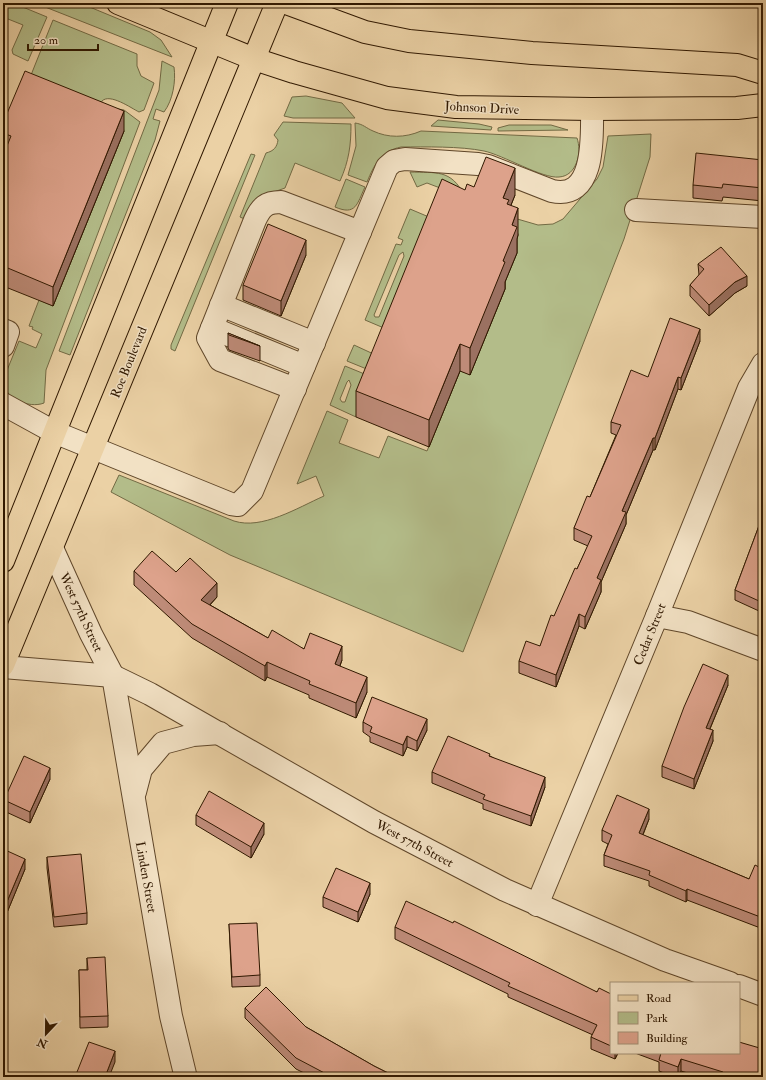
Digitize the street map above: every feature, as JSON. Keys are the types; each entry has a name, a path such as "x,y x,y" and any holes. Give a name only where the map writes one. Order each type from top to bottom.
{"main road":[{"name":"Johnson Drive","path":"118,3 254,59 387,98 456,107 512,109 737,108 763,105"},
{"path":"3,561 210,42 227,3"},
{"name":"Roe Boulevard","path":"3,666 276,3"},
{"path":"286,3 365,32 409,41 532,53 737,65 763,73"}],"street":[{"path":"3,404 54,432 231,504 238,505 252,491 387,167 391,163 399,160 478,164 500,169 552,191 559,192 567,190 581,180 590,163 592,109"},
{"path":"295,388 220,360 208,338 260,210 268,203 281,202 360,232"},
{"path":"636,210 763,217"},
{"path":"221,305 314,343"},
{"path":"212,328 304,366"},
{"path":"3,330 8,332 3,346"},
{"name":"Cedar Street","path":"537,905 657,616 748,388 763,364"},
{"name":"West 57th Street","path":"52,548 91,634 113,676"},
{"path":"657,616 688,622 763,650"},
{"name":"West 57th Street","path":"3,666 113,676 150,694 220,733 374,822 505,890 665,960 727,982"},
{"name":"Linden Street","path":"113,676 171,1016 186,1076"},
{"path":"134,797 141,769 163,744 193,735 220,733"},
{"path":"740,986 763,995"}],"green space":[{"path":"3,3 13,3 47,17 28,61 13,54 12,50 23,25 3,17"},
{"path":"35,3 80,3 150,32 161,40 172,57"},
{"path":"53,20 137,54 137,66 141,76 154,83 144,110 139,112 115,100 106,99 102,101 95,119 25,90"},
{"path":"162,61 174,67 175,78 172,96 164,112 156,109 153,119 160,121 155,140 70,355 59,351 159,90"},
{"path":"306,96 342,103 355,118 293,118 284,116 292,97"},
{"path":"118,109 124,110 140,122 46,370 44,403 24,403 12,397 7,392 3,380 19,341 36,348 42,334 32,329 33,327 29,326 39,300 53,306 124,131"},
{"path":"438,120 479,124 492,127 491,130 431,126"},
{"path":"283,122 351,124 350,146 346,167 340,181 295,163 285,188 271,193 249,221 240,217 266,153 273,150 277,145 278,140 274,135"},
{"path":"355,123 379,133 391,136 409,135 421,131 577,138 579,150 577,162 570,172 565,176 552,177 533,171 492,153 475,149 401,147 383,155 372,170 367,182 348,175 356,146"},
{"path":"509,125 551,125 568,130 498,131 498,128"},
{"path":"651,134 650,157 624,239 463,652 230,555 111,492 119,475 234,521 256,523 291,512 324,496 316,476 297,484 327,411 348,420 339,443 379,458 388,436 427,451 460,371 470,374 505,289 507,216 538,225 553,224 563,219 597,179 603,167 608,136"},
{"path":"251,154 255,155 175,351 171,349 171,345"},
{"path":"410,172 442,174 454,181 464,195 461,196 427,183 417,187"},
{"path":"346,179 365,187 355,207 347,210 335,207"},
{"path":"410,209 436,220 391,331 365,320 396,244 401,245 403,240 398,238","holes":["403,252 404,256 379,317 375,317 374,315 399,255"]},
{"path":"354,345 380,357 374,372 347,361"},
{"path":"345,366 367,375 359,396 356,417 330,405","holes":["349,380 351,385 345,402 342,402 340,399"]}],"building":[{"path":"25,71 124,111 53,287 3,266 3,156 11,136 3,133 3,123"},
{"path":"696,153 763,160 763,188 723,184 722,188 693,185"},
{"path":"486,157 515,168 503,198 509,200 507,204 518,208 512,225 517,227 503,261 505,262 470,348 460,344 429,420 356,391 442,179 465,190 467,184 474,187"},
{"path":"268,224 306,240 281,301 243,285"},
{"path":"721,247 747,276 735,282 709,305 690,285 704,269 698,264"},
{"path":"670,318 700,329 681,378 678,377 655,438 653,438 622,511 626,512 597,578 601,580 585,617 579,614 556,675 519,661 526,641 540,646 551,615 554,616 575,568 577,569 592,536 574,528 587,496 590,497 621,425 611,422 631,370 648,377"},
{"path":"228,333 260,346 229,335"},
{"path":"763,515 763,591 759,601 735,590"},
{"path":"152,551 176,572 190,558 217,583 201,600 268,638 272,630 304,649 310,633 342,646 335,664 367,677 356,703 309,684 310,681 267,662 265,666 192,624 134,571"},
{"path":"703,664 728,675 706,728 713,730 694,779 662,766 684,707"},
{"path":"372,697 427,719 417,741 407,736 403,745 370,732 372,727 363,722"},
{"path":"448,736 490,754 489,756 545,777 531,816 483,799 485,795 432,772"},
{"path":"24,756 50,768 30,812 4,800"},
{"path":"209,791 264,823 251,847 196,815"},
{"path":"617,795 649,809 639,833 749,879 755,865 763,869 763,918 687,889 686,891 649,875 650,871 604,855 612,835 602,830"},
{"path":"3,849 25,859 6,904 3,903"},
{"path":"81,854 87,913 54,917 47,857"},
{"path":"336,868 370,883 358,912 323,897"},
{"path":"406,901 453,923 454,921 597,992 599,988 610,994 610,1046 591,1037 597,1025 508,986 510,983 395,927"},
{"path":"257,923 260,975 232,977 229,924"},
{"path":"105,957 108,1016 80,1017 79,970 88,970 87,958"},
{"path":"266,987 306,1027 396,1077 332,1077 296,1058 245,1008"},
{"path":"89,1042 115,1051 105,1077 75,1077"},
{"path":"740,1042 763,1049 763,1077 721,1077 723,1072 681,1059 678,1067 659,1060 661,1054 740,1054"}]}
